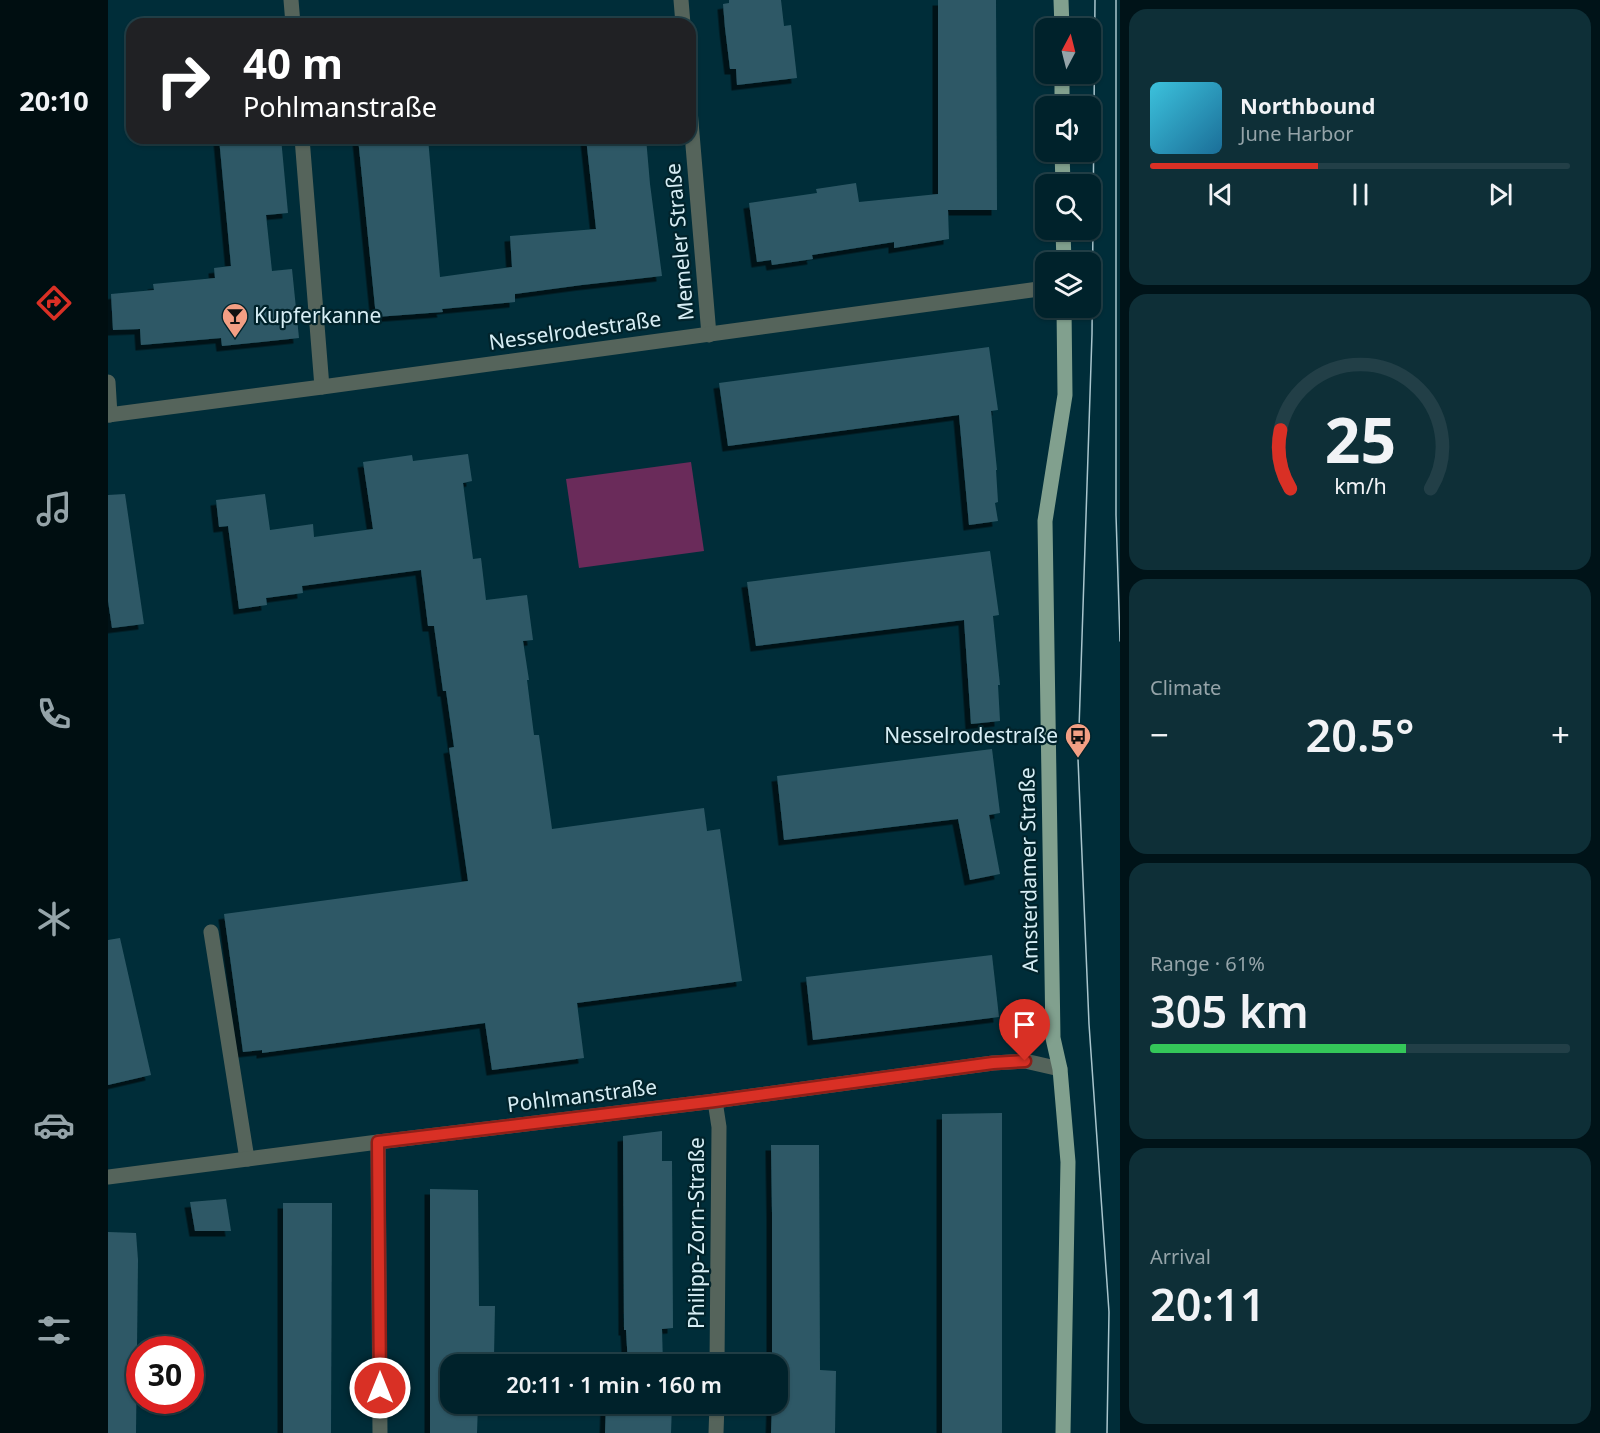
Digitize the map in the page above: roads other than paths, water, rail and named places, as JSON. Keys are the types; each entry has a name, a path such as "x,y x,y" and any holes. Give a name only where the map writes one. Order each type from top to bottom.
{"main road":[{"path":"1061,0 1062,18"},
{"name":"Amsterdamer Straße","path":"1063,1433 1068,1162 1060,1069 1053,1038 1045,521 1065,395 1064,318"}],"street":[{"path":"291,0 292,18"},
{"path":"681,0 682,18"},
{"path":"302,144 322,387"},
{"name":"Memeler Straße","path":"693,144 709,335"},
{"name":"Nesselrodestraße","path":"108,382 109,415 1035,290"},
{"path":"211,932 247,1159"},
{"name":"Pohlmanstraße","path":"108,1177 715,1101 993,1063 1025,1061 1060,1069"},
{"name":"Philipp-Zorn-Straße","path":"715,1101 719,1127 717,1354"},
{"path":"378,1142 380,1433"},
{"path":"716,1433 717,1414"}],"tram line":[{"path":"1095,0 1092,334 1078,759 1089,1024 1109,1312 1107,1433"},
{"path":"1116,0 1116,515 1120,641"}],"place":[{"name":"Kupferkanne","path":"235,339"},
{"name":"Nesselrodestraße","path":"1078,759"}]}
